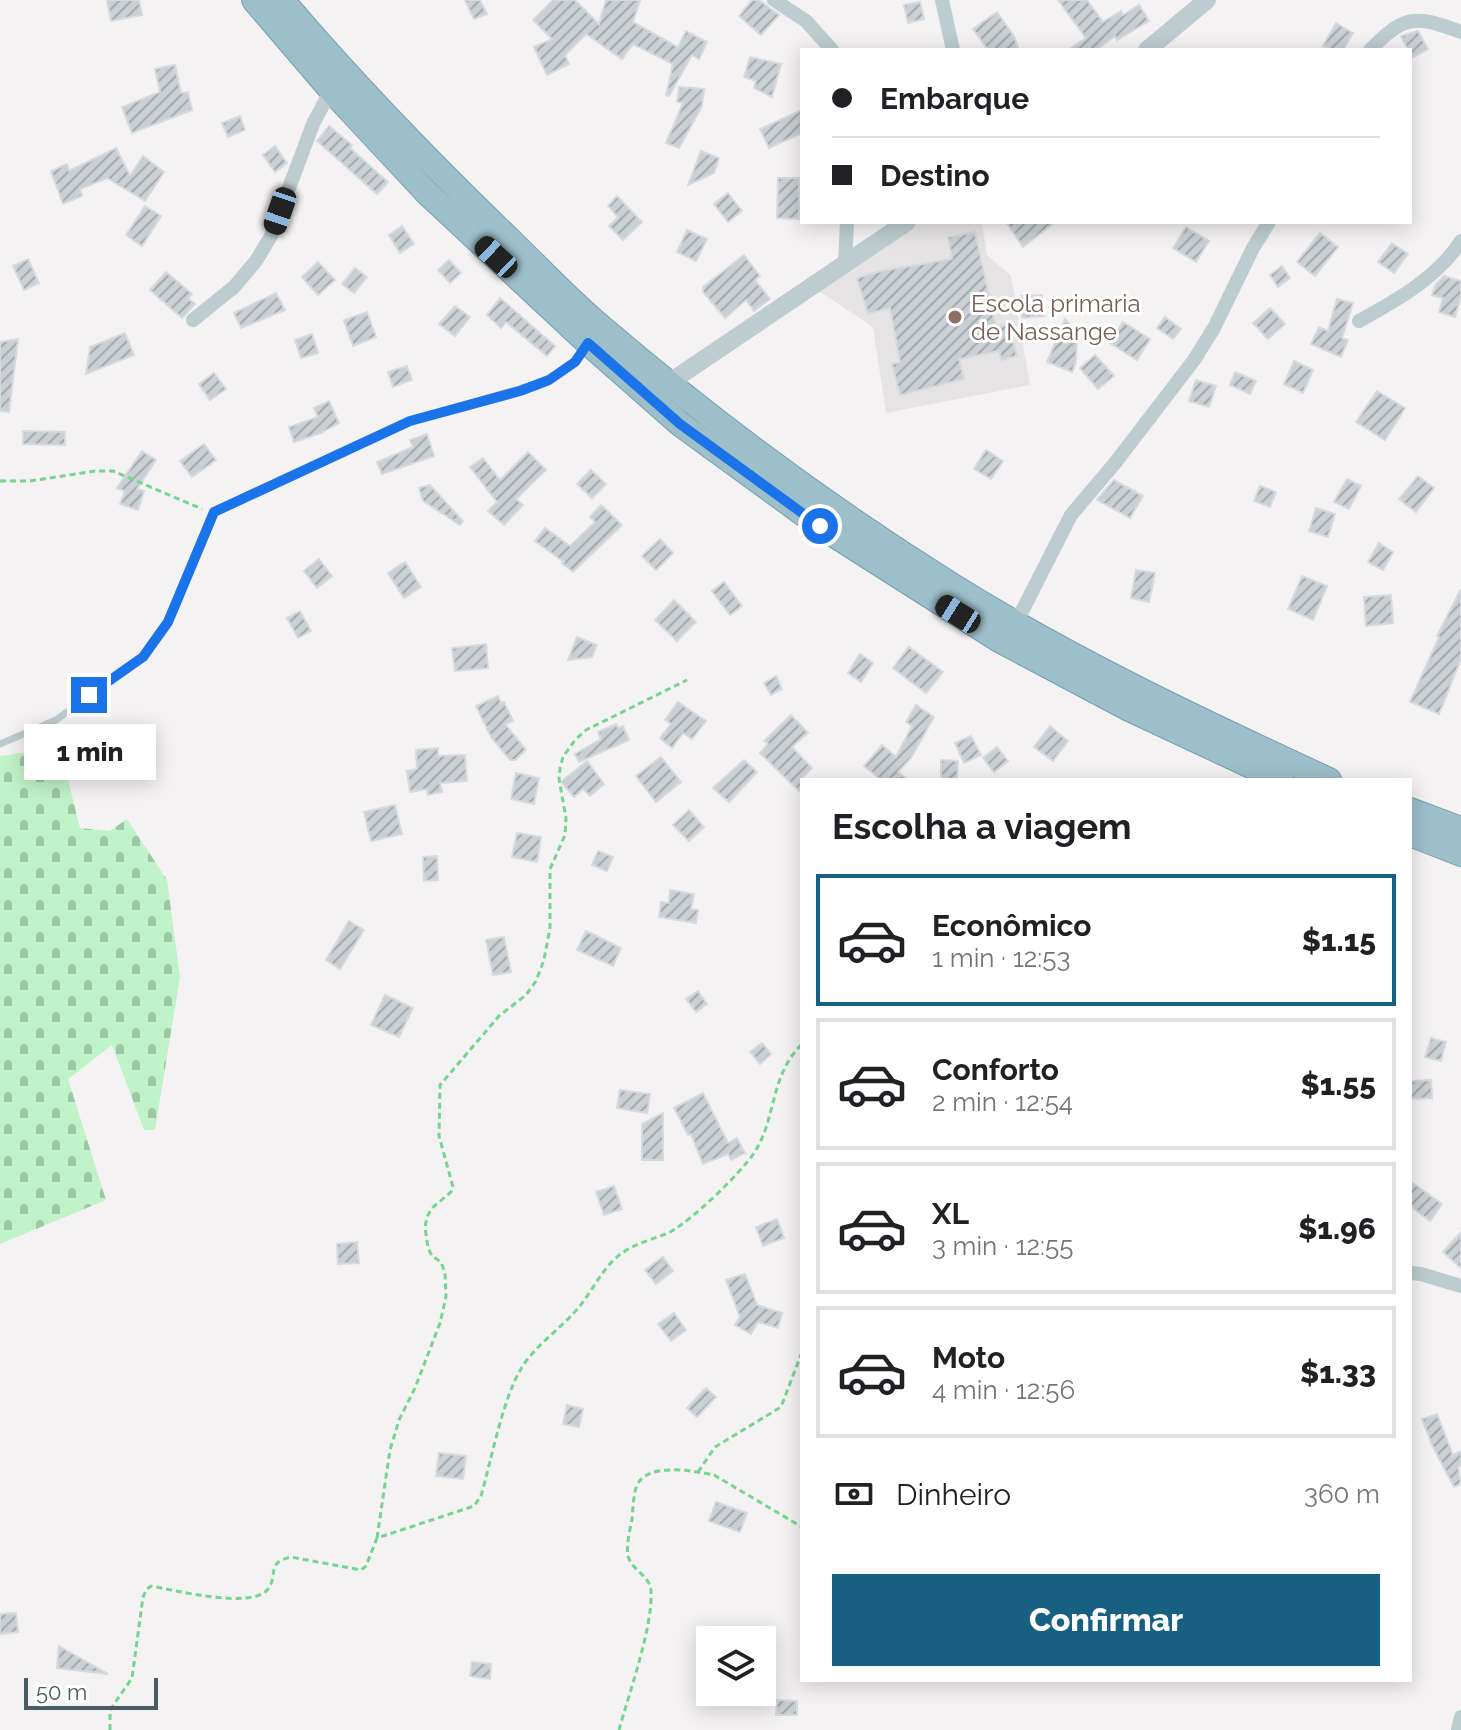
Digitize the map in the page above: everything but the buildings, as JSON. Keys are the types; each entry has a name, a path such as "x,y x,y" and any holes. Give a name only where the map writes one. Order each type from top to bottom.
{"highway":[{"path":"254,0 331,90 427,193 680,424 820,526 968,621 1129,709 1277,778"},
{"path":"282,0 425,159 599,326 786,472 952,585 1016,623 1169,704 1325,778"},
{"path":"1412,811 1461,829"},
{"path":"1412,835 1461,854"}],"street":[{"path":"774,0 806,21 830,48"},
{"path":"942,0 953,48"},
{"path":"1149,48 1207,0"},
{"path":"1372,48 1401,25 1414,19 1431,21 1461,32"},
{"path":"193,320 234,287 256,261 271,236 313,124 331,90"},
{"path":"845,263 847,224"},
{"path":"670,382 904,224"},
{"path":"1016,623 1071,515 1194,360 1268,224"},
{"path":"1359,321 1425,280 1461,241"},
{"path":"1412,1273 1461,1286"},
{"path":"1458,1730 1461,1717"}],"lane":[{"path":"0,744 56,720 143,657 173,610 214,512 410,421 549,380 575,362 588,343"}],"path":[{"path":"0,481 30,481 113,471 214,512"},
{"path":"110,1730 110,1710 132,1678 143,1597 151,1586 247,1599 259,1596 268,1589 280,1559 291,1557 361,1570 366,1566 377,1538 390,1450 399,1420 440,1323 446,1297 445,1273 441,1262 432,1256 428,1248 425,1227 432,1208 453,1187 439,1136 440,1085 499,1016 526,995 536,981 544,960 550,928 550,869 565,835 566,818 559,779 563,757 586,730 687,680"},
{"path":"377,1538 474,1506 481,1496 521,1368 580,1306 609,1264 623,1251 672,1231 692,1216 753,1154 763,1134 781,1072 800,1046"},
{"path":"698,1472 715,1447 781,1407 800,1357"},
{"path":"619,1730 647,1625 651,1590 647,1579 635,1570 628,1557 636,1486 646,1474 664,1471 714,1475 800,1526"}],"shaded area":[{"path":"914,224 982,224 987,255 1011,276 1030,385 886,413 873,327 816,289"}],"green space":[{"path":"60,748 80,828 110,831 127,819 167,880 180,977 155,1130 144,1130 112,1045 68,1079 106,1200 0,1244 0,756"}],"place":[{"name":"Escola primaria de Nassange","path":"955,317"}],"route":[{"path":"89,695 143,657 168,622 214,512 410,421 549,380 575,362 588,343 680,424 820,526"}]}
